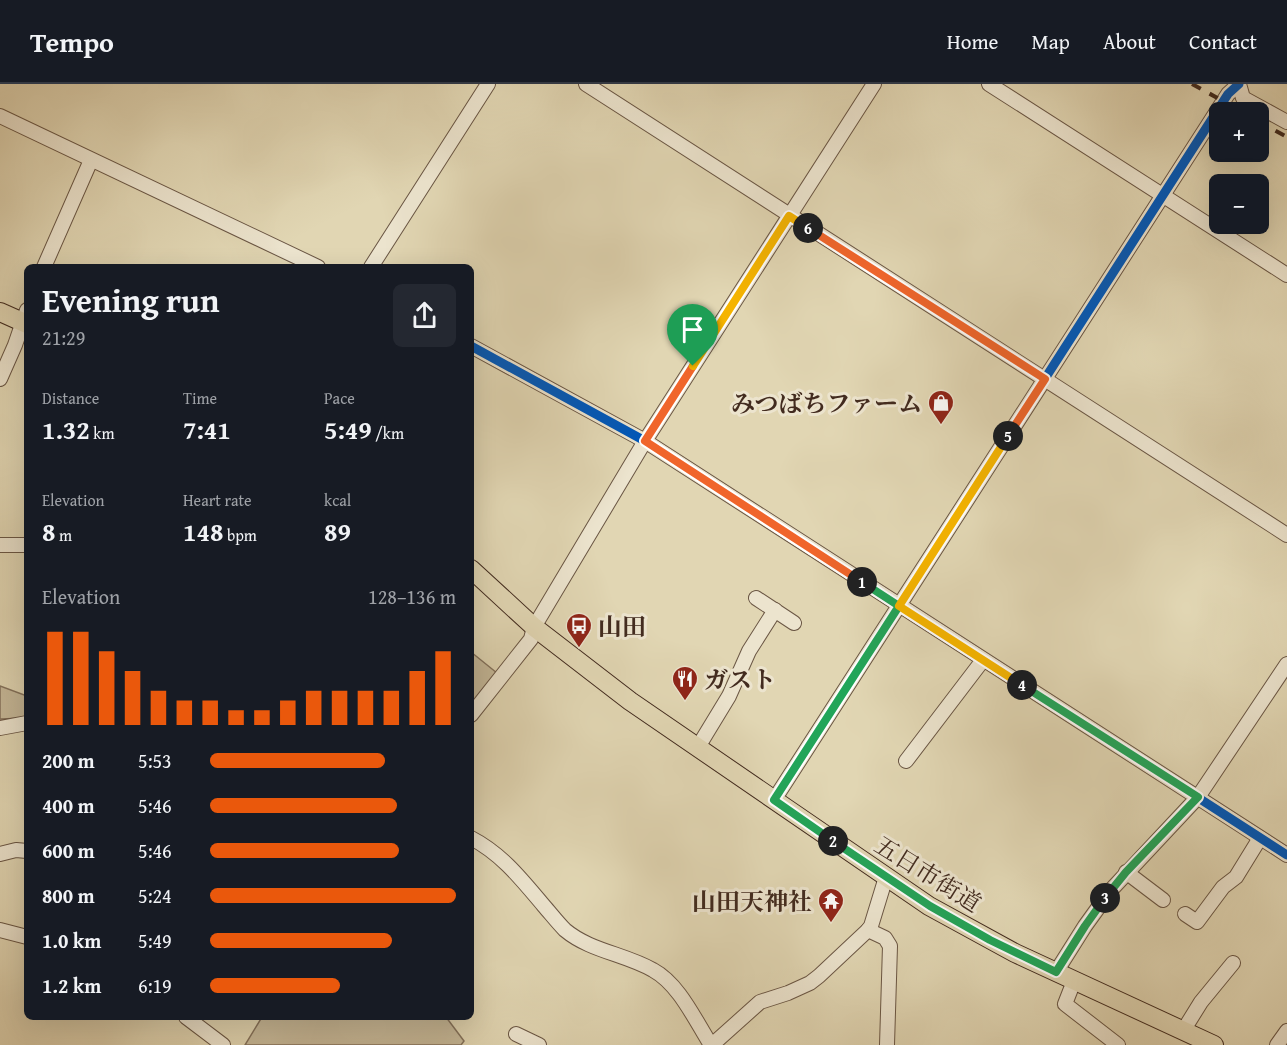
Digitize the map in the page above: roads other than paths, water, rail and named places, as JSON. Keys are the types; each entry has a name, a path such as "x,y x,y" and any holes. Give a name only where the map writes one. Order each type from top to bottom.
{"main road":[{"path":"0,312 24,318"},
{"name":"五日市街道","path":"474,572 534,627 630,700 930,906 963,926 1074,981 1215,1045"}],"street":[{"path":"373,264 488,84"},
{"path":"586,84 1287,535"},
{"path":"474,711 531,639 534,627 645,441 874,84"},
{"path":"989,84 1287,275"},
{"path":"774,800 1228,94 1239,84 1243,98 1287,123"},
{"path":"0,116 312,264"},
{"path":"45,264 91,160"},
{"path":"0,379 24,324"},
{"path":"474,348 645,441 1287,855"},
{"path":"0,545 24,545"},
{"path":"756,598 795,623"},
{"path":"698,747 729,696 749,651 775,610"},
{"path":"906,761 983,660"},
{"path":"1056,972 1085,926 1126,872 1198,797 1287,664"},
{"path":"0,728 24,724"},
{"path":"1185,914 1197,922 1223,887 1236,877 1260,838"},
{"path":"474,840 512,868 565,929 581,941 653,970 664,978 682,999 712,1045 760,1002 810,983 868,930 886,877"},
{"path":"0,854 16,850 24,851"},
{"path":"1126,872 1163,900"},
{"path":"0,930 24,936"},
{"path":"868,930 885,938 890,946 887,1045"},
{"path":"1183,1031 1201,1002 1233,963"},
{"path":"1074,981 1065,1004 1118,1045"},
{"path":"190,1020 224,1045"},
{"path":"1277,1045 1287,1031"},
{"path":"516,1034 539,1045"}],"railway":[{"path":"1192,84 1225,102"},
{"path":"1269,127 1287,137"}],"place":[{"name":"みつばちファーム","path":"941,426"},
{"name":"山田","path":"579,649"},
{"name":"ガスト","path":"685,702"},
{"name":"山田天神社","path":"831,924"}]}
